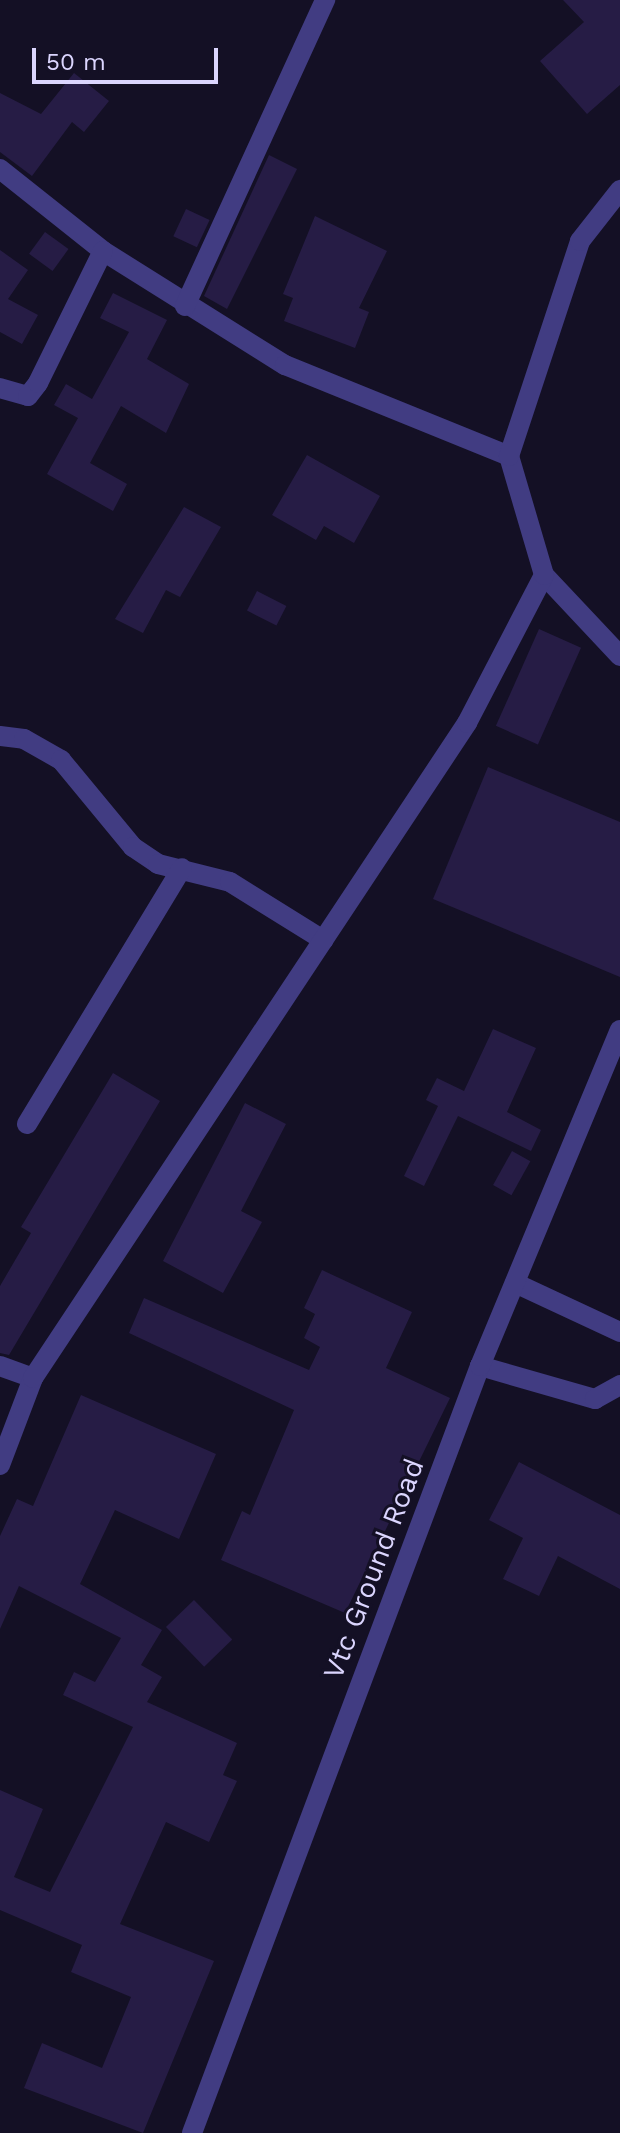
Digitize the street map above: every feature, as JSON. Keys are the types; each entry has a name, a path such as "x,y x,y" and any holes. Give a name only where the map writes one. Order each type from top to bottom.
{"street":[{"path":"185,306 325,0"},
{"path":"0,169 103,251 185,306 285,365 509,456"},
{"path":"620,190 580,241 509,456 544,575 620,656"},
{"path":"0,388 28,396 38,383 103,251"},
{"path":"0,1465 33,1378 467,723 544,575"},
{"path":"0,736 24,739 61,760 133,847 265,900 323,940"},
{"path":"27,1124 182,868"},
{"name":"Vtc Ground Road","path":"192,2133 480,1366 618,1042"},
{"path":"515,1283 620,1332"},
{"path":"0,1366 33,1378"},
{"path":"480,1366 595,1399 620,1385"}],"building":[{"path":"563,0 620,0 620,85 587,114 540,61 584,22"},
{"path":"74,73 109,101 84,132 72,122 32,176 0,152 0,93 41,114"},
{"path":"269,155 297,169 227,309 204,296"},
{"path":"186,209 210,220 197,247 173,236"},
{"path":"315,216 387,251 359,308 369,312 355,348 284,321 293,298 283,294"},
{"path":"45,232 68,249 53,271 29,254"},
{"path":"0,250 28,270 8,299 38,315 22,344 0,332"},
{"path":"113,293 167,320 147,359 189,384 166,433 121,406 90,463 127,484 113,511 47,474 78,418 54,405 66,384 92,399 129,332 100,318"},
{"path":"307,455 380,496 354,543 324,526 316,540 272,515"},
{"path":"184,507 221,527 180,597 166,590 143,633 115,619"},
{"path":"257,591 286,606 276,626 247,611"},
{"path":"539,629 581,648 538,745 496,726"},
{"path":"488,767 620,822 620,977 433,899"},
{"path":"493,1029 536,1048 507,1112 541,1130 531,1151 458,1116 424,1186 404,1176 438,1106 426,1100 437,1078 464,1091"},
{"path":"113,1073 160,1101 9,1355 0,1353 0,1286 31,1233 21,1227"},
{"path":"245,1103 286,1124 241,1211 262,1222 223,1293 163,1261"},
{"path":"512,1151 530,1161 511,1195 493,1185"},
{"path":"322,1270 412,1312 386,1368 450,1398 345,1613 221,1560 242,1511 250,1515 294,1410 129,1333 144,1298 309,1370 320,1347 304,1338 315,1314 304,1308"},
{"path":"81,1395 216,1454 179,1539 115,1510 80,1584 162,1630 141,1665 162,1677 147,1702 237,1743 223,1775 237,1781 209,1842 166,1822 120,1924 214,1961 143,2133 24,2088 42,2043 102,2068 131,1997 71,1972 82,1945 0,1910 0,1790 43,1809 14,1877 50,1892 133,1727 63,1695 74,1672 95,1682 121,1638 19,1586 0,1629 0,1536 17,1499 33,1506"},
{"path":"519,1462 620,1515 620,1589 558,1556 539,1596 503,1579 523,1538 489,1520"},
{"path":"194,1600 232,1640 204,1667 166,1627"}]}
